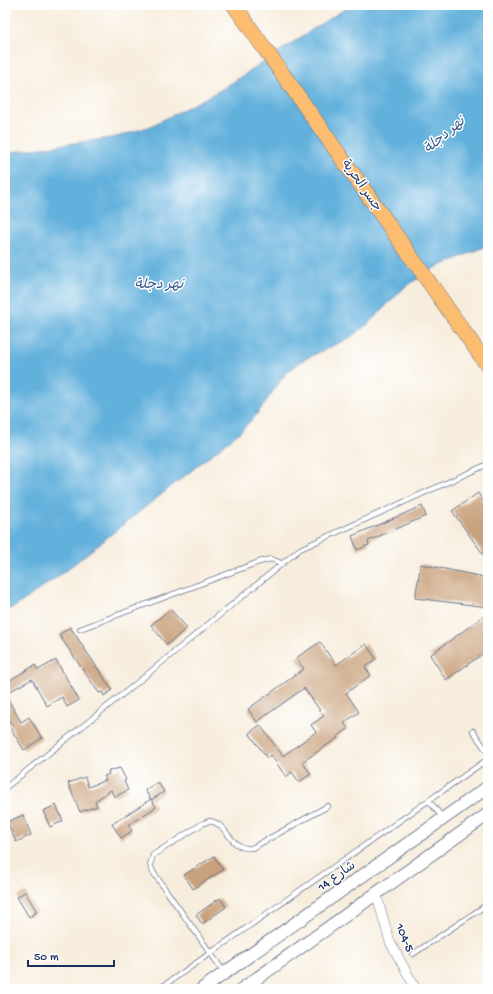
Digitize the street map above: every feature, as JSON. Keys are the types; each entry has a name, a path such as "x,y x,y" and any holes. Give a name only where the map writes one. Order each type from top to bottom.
{"main road":[{"name":"جسر الحرية","path":"234,5 488,366"}],"street":[{"name":"شارع 14","path":"202,989 488,786"},
{"path":"242,989 488,814"},
{"name":"104-5","path":"376,893 390,942 416,989"}],"lane":[{"path":"5,788 133,686 281,563 310,543 488,464"},
{"path":"80,629 250,565 271,559 281,563"},
{"path":"473,731 488,753"},
{"path":"159,989 488,759"},
{"path":"429,801 443,819"},
{"path":"225,973 153,872 150,862 153,855 209,821 219,825 236,844 243,848 252,848 328,806"},
{"path":"413,954 488,904"}],"water":[{"name":"نهر دجلة","path":"352,5 488,5 488,245 433,269 405,287 368,324 349,338 303,360 286,373 257,414 241,431 60,575 16,606 5,611 5,153 117,137 151,126 221,90"}],"building":[{"path":"478,493 488,509 488,561 452,511"},
{"path":"422,506 426,516 368,541 369,545 357,550 352,536"},
{"path":"421,564 488,578 488,607 415,598"},
{"path":"170,609 187,628 167,645 151,625"},
{"path":"488,613 488,650 446,680 430,655"},
{"path":"70,627 112,690 104,696 102,692 99,693 59,635"},
{"path":"320,642 336,665 366,644 376,659 365,667 371,675 346,693 359,712 344,723 348,729 337,737 338,738 302,762 311,774 299,782 292,772 286,777 271,755 267,758 249,733 260,725 283,756 316,732 311,725 324,716 304,688 257,722 248,709 304,669 296,658"},
{"path":"56,660 79,700 67,707 62,697 47,706 32,679 5,694 5,683 35,665 38,670"},
{"path":"5,694 21,722 29,717 42,738 24,750 11,729 13,728 5,714"},
{"path":"120,768 126,780 124,781 128,790 114,797 111,790 95,801 97,806 80,812 68,783 85,777 88,787 106,780 104,776 109,774 108,771"},
{"path":"158,782 164,792 151,800 145,790"},
{"path":"151,799 156,807 128,825 132,831 121,838 112,824"},
{"path":"56,805 63,821 50,827 43,811"},
{"path":"23,815 31,835 16,842 7,822"},
{"path":"214,856 223,870 193,889 184,875"},
{"path":"25,892 37,912 29,917 17,897"},
{"path":"220,898 226,907 202,924 196,915"}]}
